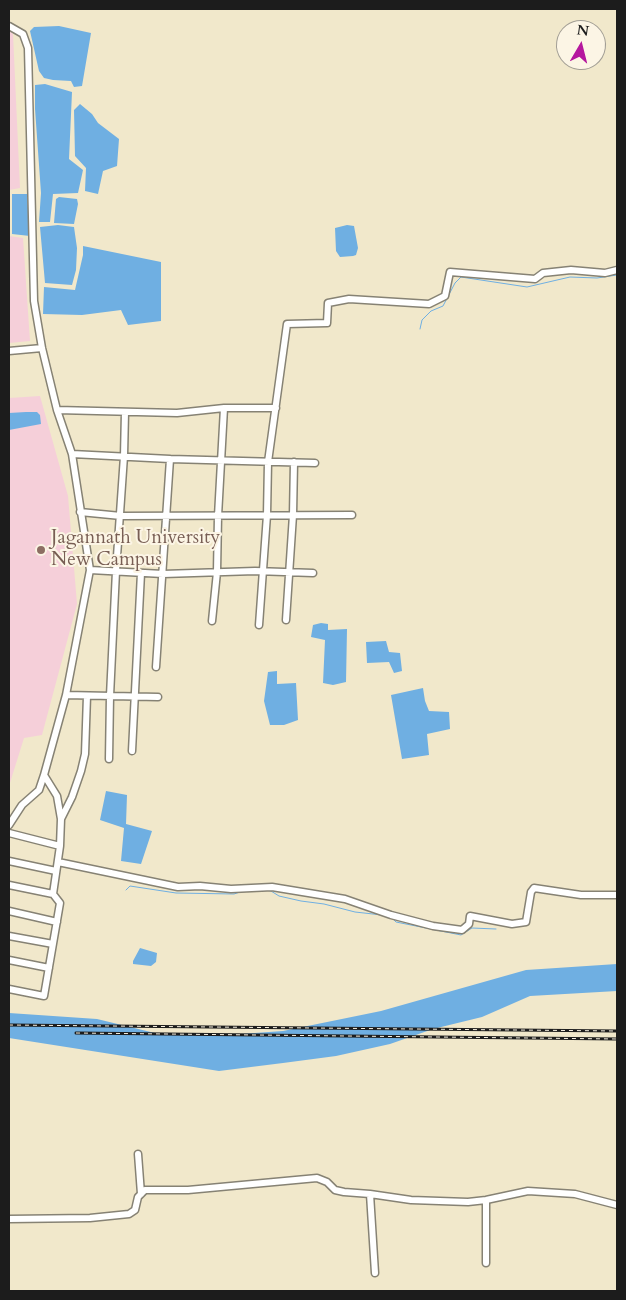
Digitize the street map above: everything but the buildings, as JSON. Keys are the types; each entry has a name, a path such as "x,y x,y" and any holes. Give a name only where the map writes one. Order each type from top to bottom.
{"street":[{"path":"9,26 23,34 28,48 34,301 42,348 57,410 72,454 90,570 66,695 44,775 39,790 22,806 9,825"},
{"path":"259,625 267,515 268,462 287,324 327,323 328,303 349,299 429,304 445,296 450,272 535,279 543,273 571,270 605,272 617,270"},
{"path":"9,351 42,348"},
{"path":"57,410 177,413 224,408 276,408"},
{"path":"212,620 217,572 224,408"},
{"path":"109,758 110,696 125,412"},
{"path":"72,454 315,463"},
{"path":"156,667 170,459"},
{"path":"286,620 293,515 294,462"},
{"path":"80,512 121,516 352,515"},
{"path":"90,570 163,574 217,572 313,573"},
{"path":"132,751 141,573"},
{"path":"66,695 158,697"},
{"path":"61,819 72,797 85,754 87,696"},
{"path":"9,989 44,996 60,904 53,894 60,846 61,819 56,796 44,775"},
{"path":"9,833 60,846"},
{"path":"9,861 56,871"},
{"path":"58,862 178,887 200,886 231,889 272,887 345,899 400,917 434,926 462,930 469,924 470,916 512,924 526,922 531,892 534,888 581,895 617,895"},
{"path":"9,885 53,894"},
{"path":"9,911 57,922"},
{"path":"9,936 53,944"},
{"path":"9,960 49,968"},
{"path":"9,1219 90,1218 129,1214 135,1210 141,1194 138,1154"},
{"path":"141,1194 146,1190 188,1190 317,1178 327,1182 335,1190 411,1200 459,1202 486,1200 528,1191 575,1194 617,1205"},
{"path":"370,1194 375,1272"},
{"path":"486,1200 486,1263"}],"shaded area":[{"path":"9,31 13,34 20,188 9,190"},
{"path":"9,236 23,238 30,341 9,343"},
{"name":"Jagannath University New Campus","path":"40,396 68,496 77,604 42,735 24,738 9,786 9,398"}],"water":[{"path":"59,26 91,33 82,86 74,87 71,81 44,78 39,71 30,31 34,27"},
{"path":"45,84 72,92 69,159 83,170 78,193 53,194 50,222 39,222 41,193 35,85"},
{"path":"80,104 92,114 98,123 119,139 117,166 103,171 98,194 85,191 86,168 75,156 74,110"},
{"path":"12,194 27,194 30,236 12,234"},
{"path":"59,197 77,199 78,204 74,224 54,223 56,199"},
{"path":"58,225 74,227 77,248 76,270 72,285 45,283 40,227"},
{"path":"347,225 354,226 358,248 356,255 340,257 336,251 335,228"},
{"path":"83,246 161,262 161,321 128,325 121,310 82,315 43,314 44,287 75,290 83,255"},
{"path":"37,412 40,415 41,424 9,430 9,413"},
{"path":"328,624 328,630 347,629 346,682 333,685 323,683 325,640 311,637 313,625"},
{"path":"386,641 389,652 400,653 402,671 394,673 389,662 367,663 366,642"},
{"path":"277,671 277,684 296,683 298,720 284,725 270,725 264,701 268,672"},
{"path":"423,688 429,711 449,712 450,729 427,734 429,755 402,759 391,695"},
{"path":"106,791 127,795 126,824 152,831 141,864 121,861 124,828 100,820"},
{"path":"140,948 157,953 156,962 151,966 133,964"},
{"path":"617,964 617,991 530,996 482,1017 433,1029 390,1044 336,1056 219,1071 9,1038 9,1013 97,1019 159,1034 226,1035 283,1031 381,1011 526,970"}],"waterway":[{"path":"420,329 422,320 431,311 443,306 455,283 461,277 527,287 570,277 597,278 617,275"},
{"path":"126,890 130,886 176,893 234,894 240,892"},
{"path":"267,890 279,896 301,901 324,904 355,912 382,915"},
{"path":"392,918 396,922 461,935 472,928 496,929"}],"railway":[{"path":"9,1025 617,1031"},
{"path":"76,1033 617,1039"}],"place":[{"name":"Jagannath University New Campus","path":"41,550"}]}
